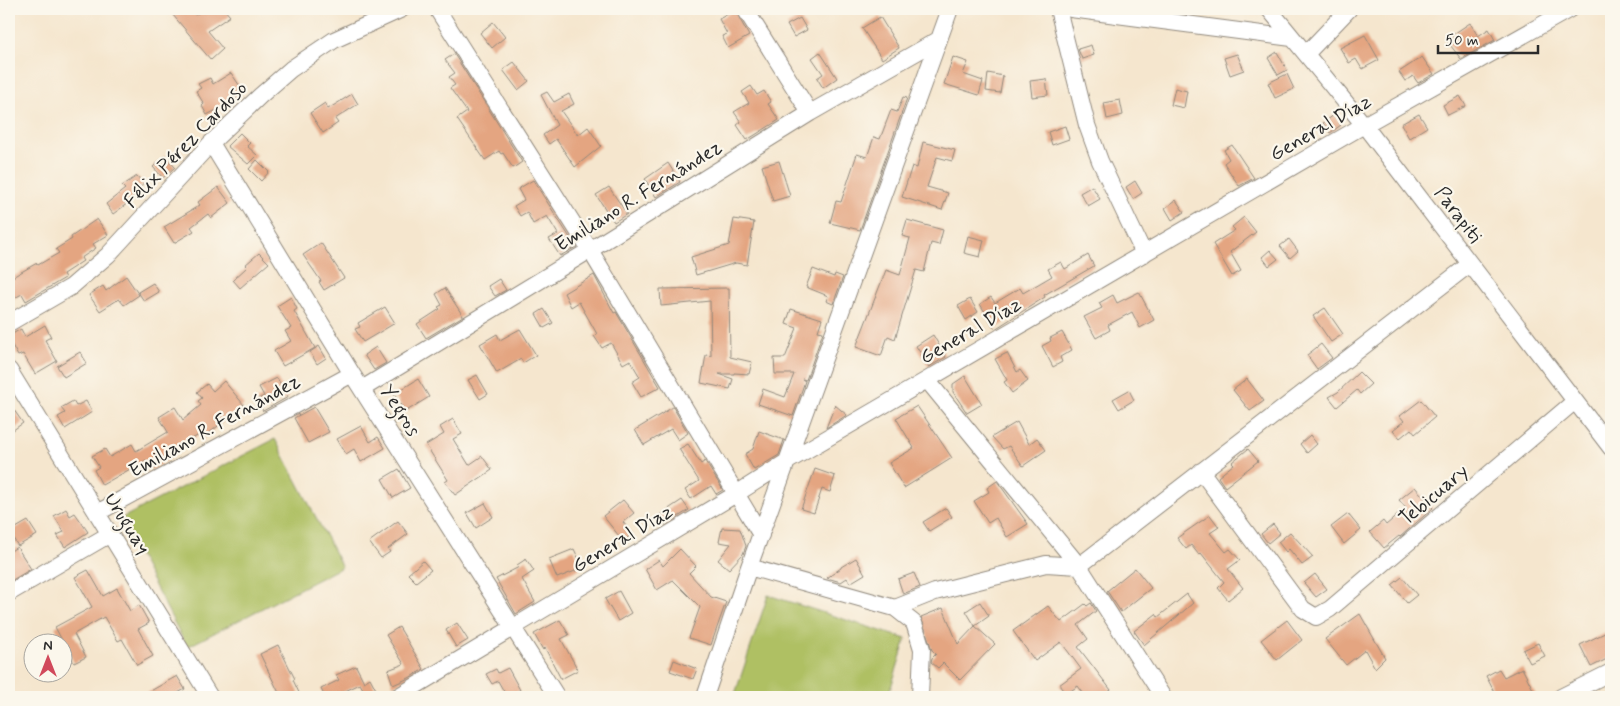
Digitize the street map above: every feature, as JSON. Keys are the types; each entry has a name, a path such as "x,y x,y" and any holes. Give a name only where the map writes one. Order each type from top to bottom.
{"street":[{"name":"Félix Pérez Cardoso","path":"9,323 71,287 108,255 211,143 291,69 334,40 402,9"},
{"path":"437,9 590,250 761,535"},
{"path":"745,9 810,113"},
{"path":"705,697 749,567 950,9"},
{"path":"1058,9 1087,126 1100,161 1144,254"},
{"path":"1071,9 1292,38"},
{"name":"Parapiti","path":"1269,9 1364,126 1611,448"},
{"path":"1306,54 1349,9"},
{"name":"General Díaz","path":"397,697 788,461 1364,126 1570,9"},
{"name":"Emiliano R. Fernández","path":"362,389 810,113 938,40"},
{"name":"Yegros","path":"211,143 352,374 557,697"},
{"path":"895,608 935,592 1046,564 1078,566 1470,264"},
{"name":"Uruguay","path":"9,370 210,697"},
{"name":"Emiliano R. Fernández","path":"97,513 352,374"},
{"path":"927,380 1078,566 1163,697"},
{"name":"Tebicuary","path":"1201,471 1303,610 1316,617 1330,610 1575,401"},
{"path":"9,593 110,534"},
{"path":"749,567 895,608 914,623 922,648 920,697"},
{"path":"1561,697 1611,672"}],"green space":[{"path":"275,439 342,567 187,647 120,519"},
{"path":"768,595 906,639 888,697 734,697"}],"building":[{"path":"179,9 190,9 195,15 205,9 224,9 230,16 208,31 223,49 211,60 172,14"},
{"path":"735,10 749,36 728,48 722,36 727,34 719,19"},
{"path":"880,17 899,48 882,59 862,28"},
{"path":"800,18 807,30 794,37 787,25"},
{"path":"493,22 505,37 492,48 480,33"},
{"path":"1470,23 1478,36 1489,29 1495,40 1461,59 1447,41 1452,35"},
{"path":"1365,35 1379,60 1362,69 1356,59 1349,63 1340,48"},
{"path":"1091,45 1094,55 1082,59 1078,49"},
{"path":"820,52 837,78 823,88 817,78 823,74 812,58"},
{"path":"1277,52 1287,70 1278,75 1268,58"},
{"path":"454,54 522,162 513,168 503,153 501,154 499,151 485,160 457,119 467,112 450,88 455,85 449,77 455,73 445,60"},
{"path":"1237,54 1244,70 1230,75 1224,58"},
{"path":"953,57 968,62 963,74 983,81 979,95 944,84"},
{"path":"1422,57 1434,74 1418,83 1413,76 1405,81 1399,72"},
{"path":"514,62 529,81 518,90 503,70"},
{"path":"231,73 244,92 226,105 207,115 202,106 204,104 196,91 201,88 198,84 210,78 213,84"},
{"path":"988,73 1003,76 1000,93 986,91"},
{"path":"1287,74 1294,89 1275,98 1268,83"},
{"path":"1046,79 1048,95 1032,97 1030,81"},
{"path":"751,86 757,95 764,91 771,102 768,104 779,120 747,140 737,125 741,122 734,112 749,103 742,92"},
{"path":"1175,88 1187,91 1184,108 1171,105"},
{"path":"547,92 554,102 569,94 574,104 561,111 578,135 588,127 601,146 575,167 556,139 549,144 543,135 557,125 541,95"},
{"path":"352,94 358,104 335,119 338,123 323,133 310,113 325,103 328,109"},
{"path":"1460,96 1466,106 1448,115 1443,105"},
{"path":"903,97 907,98 860,230 830,223 836,201 841,202 857,154 867,157 874,137 880,139 891,110 897,112"},
{"path":"1120,100 1123,115 1107,119 1104,103"},
{"path":"1419,114 1427,127 1409,138 1401,124"},
{"path":"1334,115 1341,125 1330,133 1323,123"},
{"path":"1065,126 1069,139 1052,145 1048,132"},
{"path":"240,133 250,143 247,146 257,155 248,164 227,146"},
{"path":"923,142 955,150 952,161 937,157 927,187 948,193 942,210 902,197 912,166 917,168"},
{"path":"1232,145 1254,178 1239,186 1224,163 1229,159 1224,150"},
{"path":"165,156 175,167 163,178 153,167"},
{"path":"257,160 269,172 261,181 249,169"},
{"path":"779,161 790,196 773,201 762,166"},
{"path":"668,163 680,182 656,197 645,179"},
{"path":"137,176 144,184 132,194 135,198 113,214 106,204 125,189 122,186"},
{"path":"533,180 576,247 560,256 549,239 558,234 547,216 533,224 527,212 520,216 514,206 524,200 518,189"},
{"path":"1135,181 1142,193 1133,199 1126,187"},
{"path":"1092,186 1100,199 1088,206 1080,193"},
{"path":"218,187 230,203 211,218 208,214 191,227 194,231 174,243 164,227 200,205 198,202"},
{"path":"609,187 627,214 614,222 596,195"},
{"path":"1176,200 1184,212 1172,220 1165,208"},
{"path":"1244,217 1256,232 1230,252 1241,271 1232,276 1213,244 1235,230 1232,227"},
{"path":"97,219 108,235 93,244 96,248 81,258 83,261 63,274 65,278 26,301 22,294 9,301 9,279 59,253 56,249"},
{"path":"734,219 754,222 747,265 736,263 696,275 691,257 729,245"},
{"path":"907,220 943,230 939,245 931,243 924,272 916,270 895,339 888,336 881,356 856,347 886,270 900,275 910,238 902,236"},
{"path":"968,236 984,240 980,257 964,253"},
{"path":"1289,239 1298,251 1290,258 1280,246"},
{"path":"321,243 344,278 324,290 319,282 321,281 303,255"},
{"path":"1270,250 1278,259 1269,266 1262,257"},
{"path":"259,253 269,263 240,288 233,280 247,267 245,265"},
{"path":"1088,255 1094,266 1044,295 1045,297 995,329 980,304 991,297 995,303 1020,288 1023,293 1052,276 1048,269 1061,262 1065,269"},
{"path":"813,269 834,277 835,274 843,277 833,304 826,301 828,296 806,287"},
{"path":"594,275 614,313 616,312 660,387 641,397 632,382 640,377 630,360 623,364 611,343 602,348 594,336 597,334 579,302 571,307 564,293"},
{"path":"126,276 139,295 124,305 119,299 100,311 89,295 103,286 106,291"},
{"path":"499,279 506,290 495,296 488,286"},
{"path":"153,283 159,292 144,301 138,292"},
{"path":"445,288 463,316 426,338 417,324 440,309 438,307 442,305 436,294"},
{"path":"729,288 730,357 752,362 749,374 719,374 733,379 730,389 701,383 706,355 711,356 710,301 661,306 660,289"},
{"path":"1139,292 1154,320 1140,328 1132,312 1108,325 1110,330 1096,338 1084,317 1102,308 1099,303 1113,295 1117,303"},
{"path":"291,297 297,309 294,311 315,348 283,366 274,351 291,341 285,331 291,328 277,306"},
{"path":"970,299 978,312 966,320 958,306"},
{"path":"385,307 395,323 363,342 355,329 360,327 358,323"},
{"path":"1325,308 1343,334 1331,342 1313,316"},
{"path":"544,309 553,323 544,328 536,314"},
{"path":"791,309 822,319 818,331 823,332 806,380 802,379 805,381 793,416 758,404 763,389 785,397 794,374 775,374 774,358 785,358 797,328 786,324"},
{"path":"45,325 51,337 45,340 57,361 35,374 23,354 18,356 9,340 9,336 21,329 25,337"},
{"path":"520,329 536,355 523,363 521,359 497,373 480,344 497,334 500,340"},
{"path":"1062,332 1072,350 1060,357 1062,362 1053,367 1042,346 1051,341 1050,338"},
{"path":"933,335 946,357 929,367 916,346"},
{"path":"1321,344 1332,358 1317,369 1307,355"},
{"path":"319,346 326,358 317,364 310,352"},
{"path":"376,347 386,363 374,370 364,355"},
{"path":"80,352 87,363 64,377 57,366"},
{"path":"1007,353 1017,372 1020,370 1028,381 1012,393 1004,382 1007,380 995,359"},
{"path":"1359,372 1371,384 1360,394 1357,390 1337,407 1329,397 1338,392"},
{"path":"477,375 488,394 480,399 468,380"},
{"path":"965,376 982,404 967,413 953,392 953,384"},
{"path":"277,378 288,397 263,411 256,400 264,396 259,387"},
{"path":"418,379 429,397 405,412 394,394"},
{"path":"1247,379 1264,401 1250,411 1233,390"},
{"path":"224,381 244,405 202,439 199,435 169,452 172,457 152,470 146,460 102,485 94,470 99,467 92,456 105,449 110,457 132,444 136,451 168,432 159,417 175,407 183,420 201,405 198,401 202,398 197,392 207,384 213,391"},
{"path":"1129,390 1134,400 1119,409 1113,399"},
{"path":"1421,400 1435,417 1415,434 1411,429 1400,438 1393,430 1404,421 1400,416"},
{"path":"73,401 76,406 86,401 92,412 65,429 58,417 65,413 61,408"},
{"path":"9,403 23,423 9,433"},
{"path":"835,405 847,415 826,428"},
{"path":"917,406 952,458 904,488 889,463 914,448 896,418"},
{"path":"314,407 329,432 308,443 294,418"},
{"path":"673,407 688,433 678,440 671,429 644,445 635,430"},
{"path":"453,419 462,434 453,439 469,465 482,456 492,470 455,495 445,482 448,480 426,445 444,434 440,427"},
{"path":"1017,422 1029,444 1037,438 1046,450 1023,466 1009,446 1003,449 992,437"},
{"path":"361,426 370,442 378,437 385,448 361,462 354,449 346,454 337,439"},
{"path":"759,431 784,440 779,455 754,470 745,454 753,449"},
{"path":"1310,435 1317,444 1307,453 1300,444"},
{"path":"688,444 701,464 705,461 723,490 716,494 711,486 691,499 685,490 699,481 679,449"},
{"path":"1248,449 1258,461 1225,487 1218,477"},
{"path":"399,469 410,488 393,498 382,479"},
{"path":"815,469 835,476 830,492 822,489 814,513 801,509"},
{"path":"997,481 1028,524 1007,537 996,518 988,523 974,501 989,492 987,488"},
{"path":"1415,487 1433,508 1400,537 1384,548 1370,532 1383,521 1386,525 1406,508 1399,500"},
{"path":"623,500 634,513 623,522 632,534 623,541 603,516"},
{"path":"682,500 689,510 665,525 658,516"},
{"path":"485,503 493,517 476,528 467,513"},
{"path":"946,508 952,517 929,531 923,522"},
{"path":"66,509 70,516 75,513 88,532 65,547 57,535 64,532 54,516"},
{"path":"1348,514 1361,530 1344,544 1331,527"},
{"path":"1210,515 1219,527 1210,533 1226,552 1230,549 1240,560 1228,569 1243,588 1228,600 1218,588 1224,582 1201,553 1199,555 1191,545 1186,549 1177,538"},
{"path":"28,521 37,535 18,546 9,532"},
{"path":"398,521 408,534 388,549 390,552 381,558 369,542"},
{"path":"1273,524 1280,533 1268,543 1261,534"},
{"path":"722,528 740,529 746,546 743,554 729,569 718,560 731,544 719,542"},
{"path":"1290,532 1313,557 1302,565 1289,549 1286,552 1278,542"},
{"path":"17,547 31,569 9,582 9,552"},
{"path":"574,549 583,568 557,578 549,559"},
{"path":"680,549 696,566 689,573 711,597 726,602 711,645 689,638 700,607 673,580 657,590 645,569 659,560 663,566"},
{"path":"856,558 865,574 850,583 847,578 841,582 827,578 841,567"},
{"path":"526,559 534,571 522,579 535,602 516,614 496,579 519,567 517,565"},
{"path":"423,561 431,570 416,582 408,574"},
{"path":"1135,568 1151,588 1121,612 1107,591"},
{"path":"88,570 103,596 117,588 130,611 139,605 149,623 138,629 153,656 137,665 122,639 118,641 104,617 74,634 86,657 74,663 72,659 72,634 59,634 55,627 92,607 75,577"},
{"path":"914,573 920,587 903,594 898,579"},
{"path":"1315,574 1327,589 1316,597 1304,583"},
{"path":"1402,577 1417,595 1407,603 1392,585"},
{"path":"619,591 631,613 618,621 605,599"},
{"path":"1187,594 1193,603 1144,645 1134,631 1156,614 1158,617"},
{"path":"980,602 989,616 975,626 966,611"},
{"path":"1091,603 1096,611 1078,625 1088,639 1078,647 1111,690 1101,697 1086,697 1078,686 1066,694 1059,685 1081,669 1061,642 1035,661 1013,631 1048,606 1061,622 1085,604 1087,606"},
{"path":"943,608 958,644 975,626 995,644 960,680 943,663 938,668 931,662 936,654 932,650 921,617"},
{"path":"1360,614 1385,658 1375,668 1365,650 1346,665 1325,639"},
{"path":"560,620 569,635 561,639 578,670 561,679 545,648 543,650 534,634"},
{"path":"1287,620 1302,640 1277,660 1261,640"},
{"path":"457,623 468,640 456,647 446,630"},
{"path":"399,627 424,669 393,685 388,670 404,664 386,635"},
{"path":"1611,630 1611,657 1591,667 1580,645"},
{"path":"1538,643 1545,656 1530,663 1523,650"},
{"path":"278,645 295,679 293,680 301,697 281,697 260,654"},
{"path":"674,660 697,669 693,679 670,671"},
{"path":"356,666 364,682 370,678 380,697 368,697 360,684 339,694 340,697 325,697 321,689 339,680 336,675"},
{"path":"508,668 520,690 507,697 498,681 492,684 486,674 496,669 498,673"},
{"path":"1522,668 1537,697 1497,697 1486,676 1499,669 1504,677"},
{"path":"177,676 185,689 171,697 140,697"}]}
